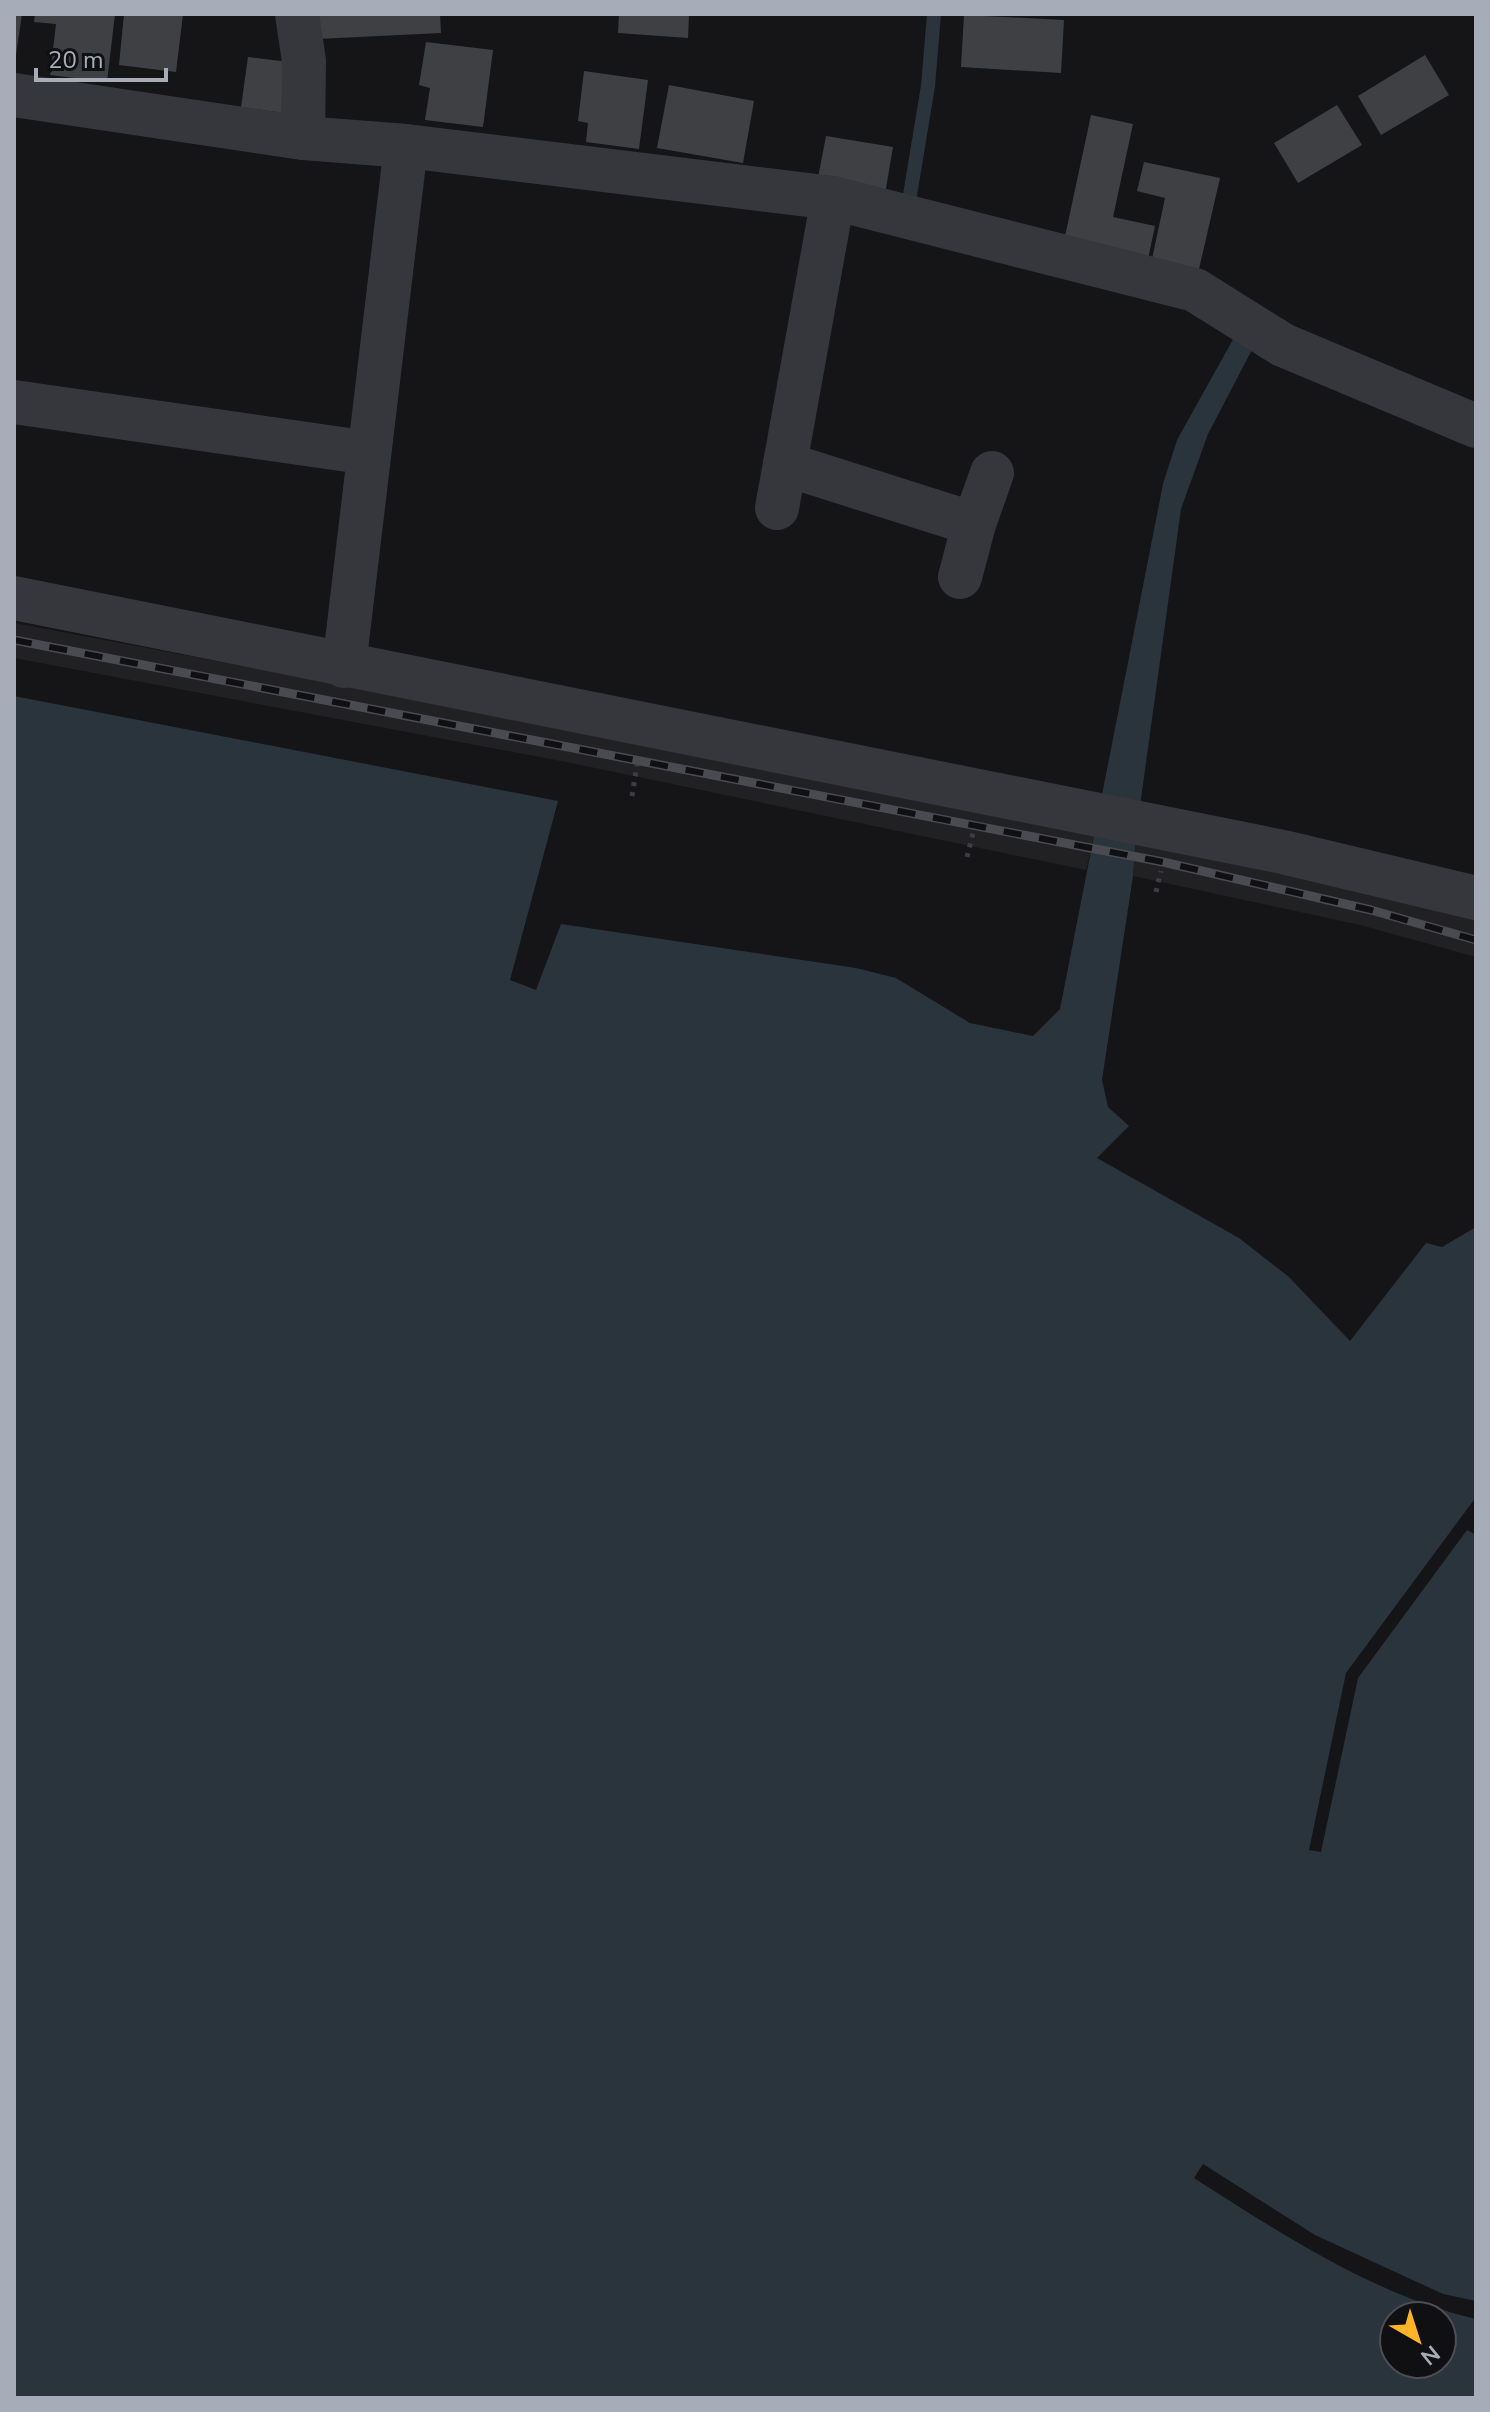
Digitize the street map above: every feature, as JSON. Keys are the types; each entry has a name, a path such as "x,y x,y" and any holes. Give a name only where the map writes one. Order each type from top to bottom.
{"street":[{"path":"297,14 304,61 303,138"},
{"path":"14,95 303,138 406,146 833,198 1195,290 1283,345 1476,426"},
{"path":"344,666 406,146"},
{"path":"777,508 833,198"},
{"path":"14,402 369,453"},
{"path":"785,464 974,524"},
{"path":"960,577 992,473"},
{"path":"14,598 1283,852 1476,898"}],"shaded area":[{"path":"1236,334 1255,344 1208,434 1181,509 1133,876 1102,1080 1108,1107 1129,1126 1097,1158 1239,1238 1289,1277 1350,1341 1426,1243 1442,1247 1476,1227 1476,1497 1346,1673 1309,1850 1321,1852 1358,1678 1467,1530 1476,1535 1476,2301 1443,2294 1315,2235 1203,2164 1194,2178 1295,2241 1366,2279 1415,2300 1378,2300 1378,2380 1458,2380 1458,2314 1476,2319 1476,2398 14,2398 14,696 558,801 510,980 536,990 561,924 856,968 896,978 970,1023 1033,1036 1060,1009 1163,484 1177,440"},
{"path":"14,623 1095,831 1086,870 566,762 14,658"},
{"path":"1136,835 1476,915 1476,957 1360,925 1133,876"}],"building":[{"path":"14,14 22,14 16,55 14,55"},
{"path":"35,14 115,14 107,82 50,75 56,24 34,22"},
{"path":"124,14 183,14 176,72 119,65"},
{"path":"316,14 440,14 441,33 317,39"},
{"path":"619,14 689,14 688,38 618,33"},
{"path":"964,15 1064,20 1061,73 961,67"},
{"path":"426,42 493,50 483,127 425,120 430,88 419,85"},
{"path":"1425,55 1449,95 1381,135 1358,96"},
{"path":"248,57 297,63 290,114 241,107"},
{"path":"584,71 648,80 639,149 586,142 588,123 578,121"},
{"path":"669,85 754,101 743,163 657,148"},
{"path":"1337,105 1362,145 1298,183 1274,143"},
{"path":"1091,115 1133,124 1113,217 1155,226 1148,259 1064,241"},
{"path":"826,136 893,147 885,194 817,183"},
{"path":"1144,162 1220,178 1199,269 1152,259 1165,198 1137,191"}],"waterway":[{"path":"909,201 928,86 934,14"}],"railway":[{"path":"14,640 1163,862 1371,910 1476,940"}]}
